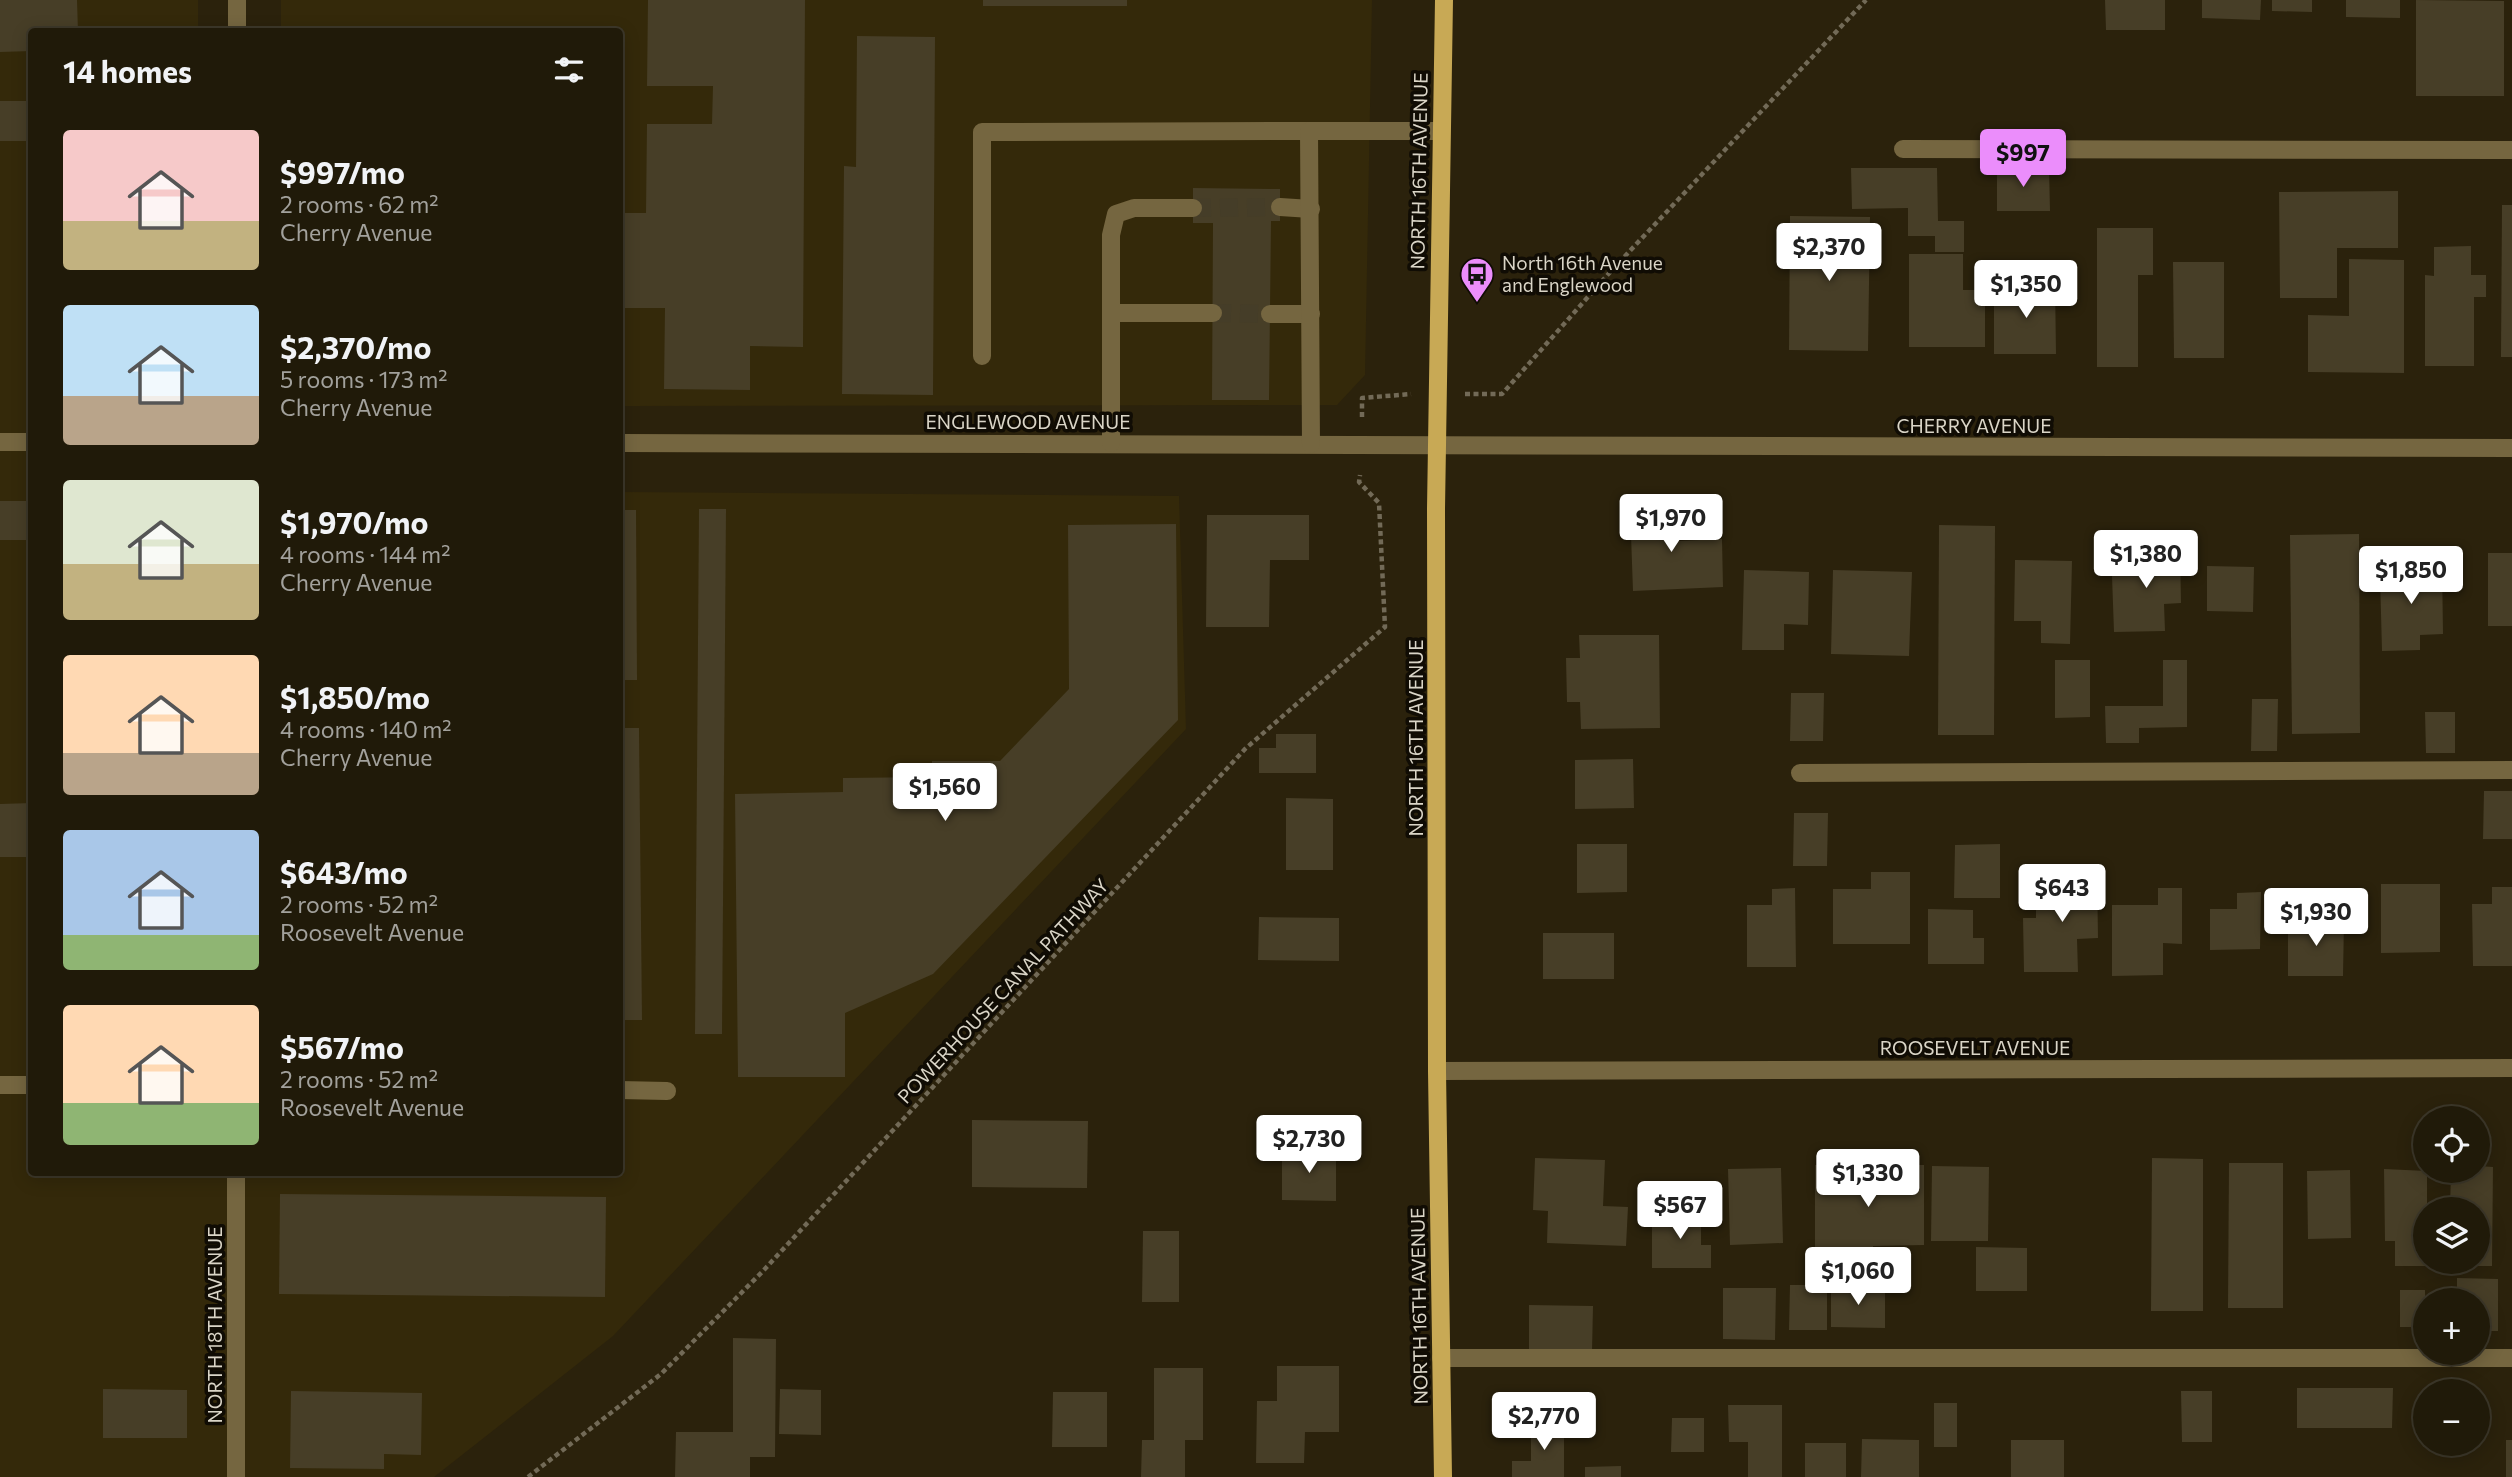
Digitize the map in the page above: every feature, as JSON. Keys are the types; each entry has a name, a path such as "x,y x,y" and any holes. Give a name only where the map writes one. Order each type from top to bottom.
{"main road":[{"name":"NORTH 16TH AVENUE","path":"1443,1477 1437,1071 1437,446 1444,0"}],"street":[{"path":"237,0 237,28"},
{"path":"1309,131 1311,444"},
{"path":"982,356 982,132 1441,131"},
{"path":"1903,149 2512,150"},
{"path":"1280,207 1311,209"},
{"path":"1111,443 1111,235 1116,214 1134,208 1193,208"},
{"path":"1111,313 1213,313"},
{"path":"1270,314 1311,314"},
{"path":"0,442 28,442"},
{"name":"ENGLEWOOD AVENUE","path":"623,443 1437,446"},
{"name":"CHERRY AVENUE","path":"1437,446 2512,448"},
{"path":"1800,773 2512,770"},
{"name":"ROOSEVELT AVENUE","path":"1437,1071 2512,1068"},
{"path":"0,1085 28,1085"},
{"path":"623,1090 667,1091"},
{"name":"NORTH 18TH AVENUE","path":"236,1176 236,1477"},
{"path":"1441,1358 2512,1358"}],"path":[{"path":"1496,394 1502,394 1611,271 1866,0"},
{"path":"1362,398 1383,394"},
{"name":"POWERHOUSE CANAL PATHWAY","path":"528,1477 660,1374 763,1271 1245,749 1385,627 1379,503 1359,482"}],"shaded area":[{"path":"0,0 198,0 198,28 28,28 28,1176 623,1176 623,492 1179,496 1186,729 613,1336 434,1477 0,1477"},
{"path":"281,0 1372,0 1365,375 1337,405 623,406 623,28 281,28"}],"building":[{"path":"0,0 77,0 78,28 28,28 28,51 0,52"},
{"path":"648,0 805,0 803,347 750,346 750,390 664,389 665,308 623,308 623,213 646,213 647,124 712,124 713,86 647,86"},
{"path":"983,0 1127,0 1127,6 983,6"},
{"path":"2105,0 2165,0 2165,30 2106,30"},
{"path":"2202,0 2261,0 2260,20 2202,18"},
{"path":"2272,0 2312,0 2312,12 2272,11"},
{"path":"2346,0 2400,0 2400,18 2346,17"},
{"path":"2416,0 2504,1 2504,96 2416,96"},
{"path":"857,36 935,37 933,395 842,394 844,166 856,167"},
{"path":"0,101 28,101 28,141 0,141"},
{"path":"1997,167 2049,167 2050,211 1997,211"},
{"path":"1851,168 1937,168 1938,221 1964,221 1964,252 1935,252 1935,236 1908,236 1908,208 1852,209"},
{"path":"1193,188 1280,189 1280,221 1271,221 1269,400 1212,400 1213,223 1193,223"},
{"path":"2398,191 2398,248 2337,248 2337,298 2280,298 2279,192"},
{"path":"2502,205 2512,205 2512,357 2501,357"},
{"path":"1790,216 1870,217 1868,351 1789,350"},
{"path":"2097,228 2153,228 2153,275 2138,275 2138,367 2097,367"},
{"path":"2471,246 2471,275 2486,275 2486,297 2474,297 2474,366 2425,366 2425,275 2434,276 2434,247"},
{"path":"1909,254 1963,254 1963,290 1985,290 1985,347 1909,347"},
{"path":"2349,259 2404,260 2404,373 2308,372 2308,315 2349,316"},
{"path":"2173,262 2224,262 2224,358 2174,358"},
{"path":"2021,281 2055,281 2056,354 1994,354 1994,292 2021,291"},
{"path":"0,501 28,501 28,540 0,540"},
{"path":"1677,506 1678,541 1722,539 1723,587 1633,591 1630,507"},
{"path":"699,509 726,509 722,1034 695,1034"},
{"path":"623,510 636,510 637,680 623,680"},
{"path":"1207,515 1309,515 1309,560 1270,560 1269,627 1206,627"},
{"path":"1176,524 1178,720 933,974 845,1013 845,1077 738,1077 735,794 843,792 843,778 932,777 932,761 1000,761 1069,689 1068,525"},
{"path":"1939,525 1995,526 1994,735 1938,735"},
{"path":"2359,534 2360,733 2292,734 2290,535"},
{"path":"2180,550 2181,603 2164,604 2165,631 2114,632 2112,576 2125,576 2124,552"},
{"path":"2488,553 2512,553 2512,626 2488,626"},
{"path":"2015,560 2072,561 2070,644 2041,643 2041,621 2014,621"},
{"path":"2412,562 2442,562 2443,634 2420,635 2420,650 2382,651 2380,575 2412,574"},
{"path":"2207,566 2254,567 2253,612 2207,611"},
{"path":"1744,570 1809,572 1808,625 1784,624 1784,650 1742,650"},
{"path":"1833,570 1912,572 1909,656 1831,654"},
{"path":"1579,635 1659,635 1660,728 1581,729 1580,702 1567,702 1566,658 1580,658"},
{"path":"2055,660 2090,660 2090,717 2055,718"},
{"path":"2163,660 2187,660 2187,727 2139,728 2139,743 2106,743 2105,706 2163,706"},
{"path":"1791,693 1824,693 1823,741 1790,741"},
{"path":"2252,699 2278,699 2277,751 2251,751"},
{"path":"2425,712 2455,712 2455,753 2426,753"},
{"path":"623,728 639,728 642,1020 623,1020"},
{"path":"1276,734 1316,734 1316,773 1259,773 1259,748 1276,748"},
{"path":"1633,759 1634,808 1575,809 1575,760"},
{"path":"2484,791 2512,791 2512,839 2483,839"},
{"path":"1286,798 1333,799 1333,870 1286,870"},
{"path":"28,803 28,857 0,857 0,804"},
{"path":"1794,813 1828,813 1827,866 1793,866"},
{"path":"1577,844 1627,844 1627,892 1577,893"},
{"path":"2000,844 2000,898 1954,898 1955,845"},
{"path":"2060,870 2097,870 2098,938 2077,939 2078,972 2024,972 2023,918 2036,918 2036,894 2060,894"},
{"path":"1871,872 1910,872 1910,944 1833,944 1833,889 1871,889"},
{"path":"2381,884 2440,884 2440,952 2381,953"},
{"path":"2492,887 2512,887 2512,966 2473,966 2472,904 2492,904"},
{"path":"1795,888 1796,967 1747,967 1747,905 1772,905 1772,889"},
{"path":"2158,888 2182,888 2182,944 2163,943 2163,975 2112,976 2112,905 2158,905"},
{"path":"2261,892 2260,949 2210,950 2210,909 2237,909 2237,893"},
{"path":"1928,909 1973,910 1973,938 1984,938 1984,964 1928,964"},
{"path":"1259,917 1339,918 1339,961 1258,960"},
{"path":"2288,921 2344,921 2343,976 2288,976"},
{"path":"1543,933 1614,933 1614,979 1543,979"},
{"path":"972,1120 1088,1121 1087,1188 972,1187"},
{"path":"1282,1150 1336,1150 1336,1201 1282,1200"},
{"path":"1535,1158 1605,1160 1603,1206 1628,1207 1626,1246 1547,1243 1548,1211 1533,1210"},
{"path":"2152,1158 2203,1159 2203,1311 2151,1311"},
{"path":"2229,1163 2283,1163 2283,1308 2228,1308"},
{"path":"1815,1165 1924,1165 1924,1245 1873,1246 1873,1266 1839,1266 1839,1250 1815,1250"},
{"path":"1932,1166 1989,1167 1988,1241 1931,1241"},
{"path":"2490,1167 2493,1167 2492,1266 2490,1197 2450,1197 2451,1183 2490,1183"},
{"path":"1781,1168 1783,1243 1730,1245 1728,1169"},
{"path":"2384,1169 2413,1170 2413,1183 2427,1183 2427,1197 2413,1197 2413,1266 2395,1266 2395,1241 2385,1241"},
{"path":"2350,1170 2351,1238 2308,1239 2307,1171"},
{"path":"280,1194 606,1197 605,1297 279,1294"},
{"path":"1667,1207 1701,1207 1701,1245 1711,1245 1711,1268 1652,1268 1652,1224 1667,1224"},
{"path":"1143,1231 1179,1231 1179,1302 1142,1302"},
{"path":"1976,1247 2027,1248 2027,1291 1976,1291"},
{"path":"2457,1278 2498,1279 2498,1331 2490,1331 2490,1288 2457,1288"},
{"path":"1790,1285 1827,1285 1827,1330 1789,1330"},
{"path":"1831,1285 1885,1286 1885,1328 1831,1327"},
{"path":"1723,1288 1776,1288 1775,1340 1723,1339"},
{"path":"2400,1290 2413,1290 2413,1327 2400,1327"},
{"path":"1529,1305 1593,1306 1592,1352 1529,1351"},
{"path":"733,1338 776,1339 775,1457 750,1457 750,1477 675,1477 676,1432 733,1432"},
{"path":"1277,1366 1339,1366 1339,1432 1305,1432 1304,1463 1256,1463 1257,1401 1277,1401"},
{"path":"1154,1368 1203,1368 1203,1440 1185,1440 1185,1477 1141,1477 1142,1440 1154,1440"},
{"path":"2297,1388 2393,1388 2392,1428 2297,1428"},
{"path":"103,1389 187,1390 187,1438 103,1438"},
{"path":"780,1389 821,1390 821,1435 779,1434"},
{"path":"291,1391 422,1393 421,1455 384,1454 384,1469 290,1468"},
{"path":"2181,1391 2212,1391 2212,1442 2182,1442"},
{"path":"1053,1392 1107,1392 1107,1447 1052,1447"},
{"path":"1934,1403 1957,1403 1957,1447 1934,1447"},
{"path":"1728,1405 1782,1405 1782,1477 1748,1477 1748,1442 1729,1442"},
{"path":"1672,1418 1704,1418 1704,1452 1671,1452"},
{"path":"1531,1422 1564,1422 1564,1477 1512,1477 1512,1461 1531,1461"},
{"path":"1862,1439 1919,1440 1919,1477 1861,1477"},
{"path":"2011,1440 2064,1440 2064,1477 2011,1477"},
{"path":"2506,1440 2512,1440 2512,1477 2506,1477"},
{"path":"1805,1443 1846,1443 1846,1477 1805,1477"},
{"path":"1621,1466 1621,1477 1585,1477 1585,1467"}],"tunnel":[{"path":"1193,208 1280,207"},
{"path":"1213,313 1270,314"}],"place":[{"name":"North 16th Avenue and Englewood","path":"1477,304"}]}
